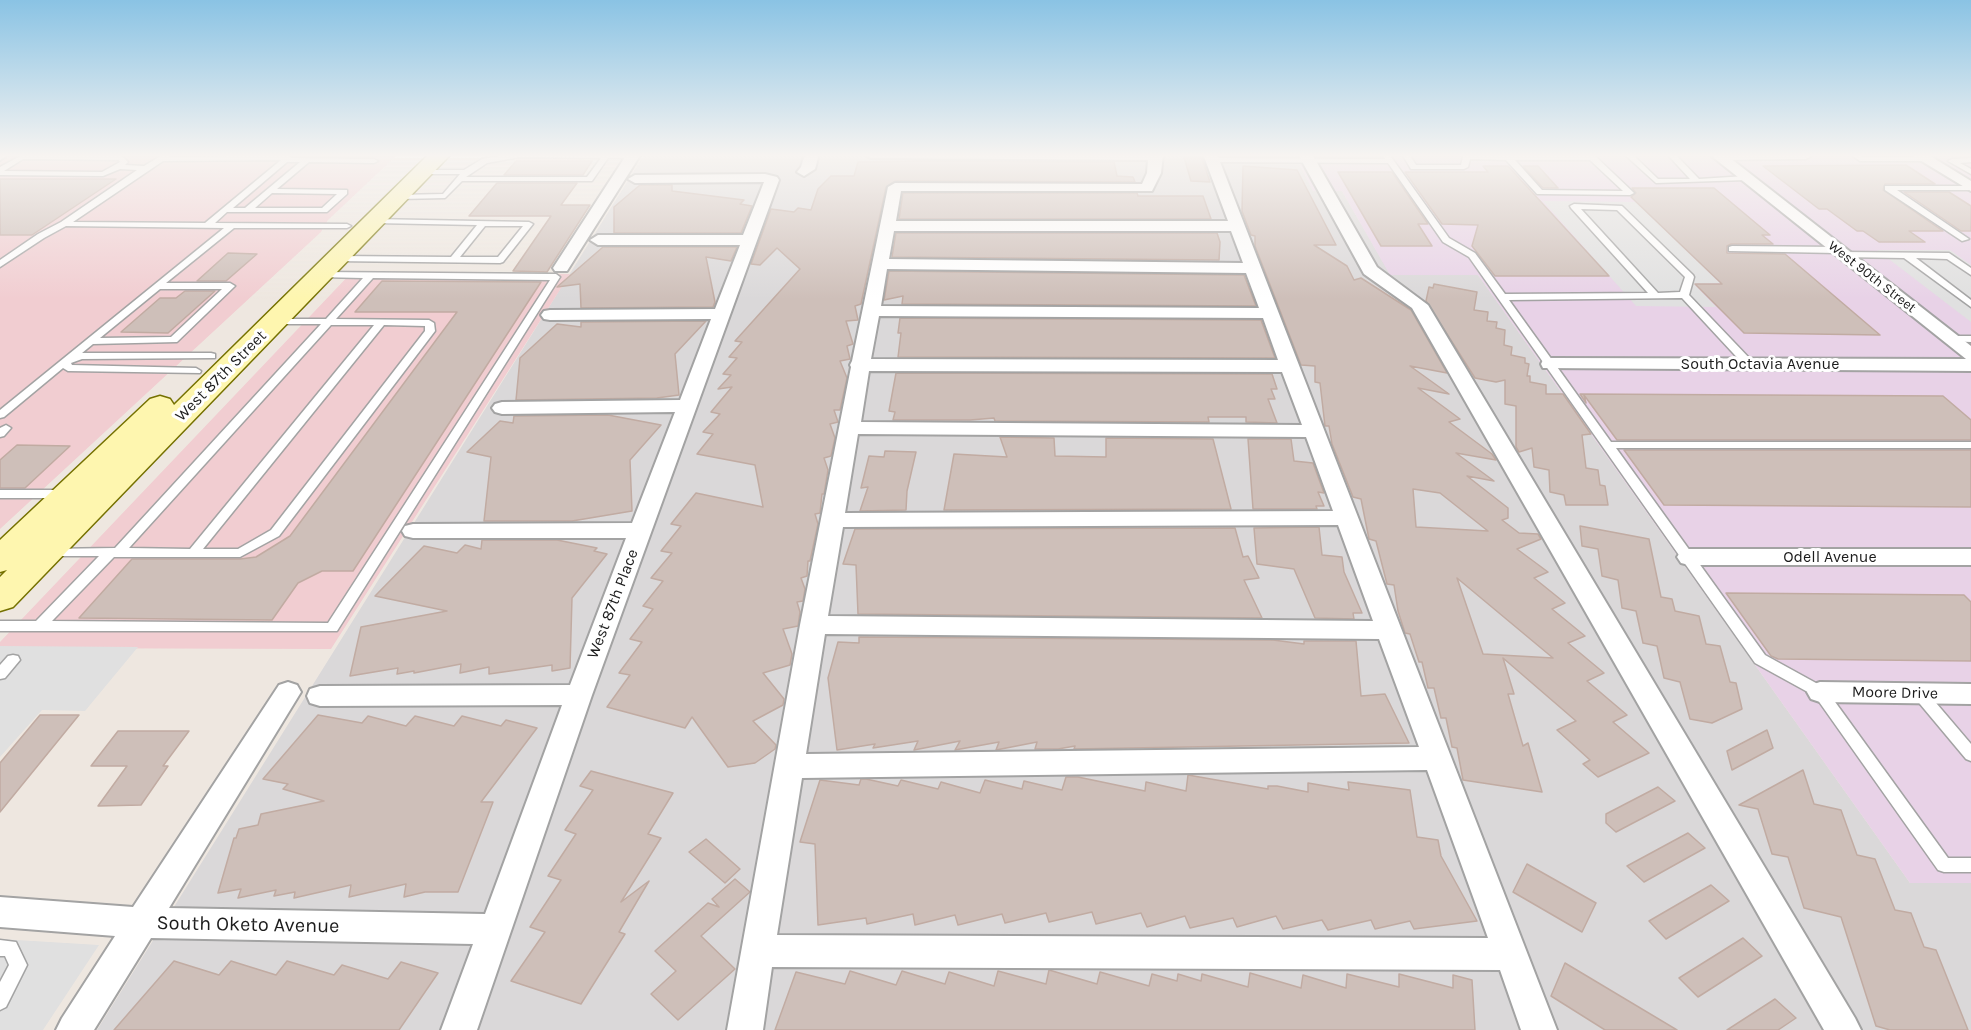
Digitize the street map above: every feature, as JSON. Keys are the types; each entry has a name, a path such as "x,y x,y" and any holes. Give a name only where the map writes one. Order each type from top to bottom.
{"main road":[{"name":"West 87th Street","path":"0,560 203,363 375,202"},
{"name":"West 87th Street","path":"0,598 393,202"}],"street":[{"path":"561,268 603,202"},
{"name":"West 87th Place","path":"459,1030 579,694 764,202"},
{"path":"745,1030 813,625 892,202"},
{"path":"1150,202 1154,226"},
{"path":"1228,202 1539,1030"},
{"path":"1332,202 1370,270 1419,306 1843,1030"},
{"name":"West 90th Street","path":"1776,202 1971,355"},
{"path":"887,226 1237,226"},
{"path":"598,240 750,240"},
{"path":"880,264 1253,268"},
{"path":"871,311 1270,313"},
{"path":"550,315 722,314"},
{"name":"South Octavia Avenue","path":"1550,364 1971,364"},
{"path":"860,365 1290,366"},
{"path":"502,408 688,406"},
{"path":"849,428 1314,431"},
{"path":"832,520 1346,518"},
{"path":"413,531 641,530"},
{"name":"Odell Avenue","path":"1689,557 1971,557"},
{"path":"813,625 1389,630"},
{"path":"74,1030 288,692"},
{"name":"Moore Drive","path":"1820,692 1971,694"},
{"path":"320,696 579,694"},
{"path":"789,766 1437,758"},
{"name":"South Oketo Avenue","path":"0,912 142,923 496,929"},
{"path":"758,951 1510,954"}],"lane":[{"path":"0,264 96,202"},
{"path":"207,225 235,202"},
{"path":"247,210 256,202"},
{"path":"225,210 324,210 333,202"},
{"path":"1419,202 1446,240 1472,255 1761,659 1820,692 1944,865 1971,865"},
{"path":"1910,202 1969,240"},
{"path":"1655,295 1574,206 1620,208 1690,277 1684,295"},
{"path":"330,267 453,260 500,260 529,224 375,221"},
{"path":"64,224 347,226"},
{"path":"453,260 483,224"},
{"path":"0,415 232,225"},
{"path":"1732,249 1949,256 1971,272"},
{"path":"1907,256 1971,304"},
{"path":"0,626 332,628 556,277 371,276 330,267"},
{"path":"40,626 114,553 371,276"},
{"path":"90,341 174,340 230,286 158,286"},
{"path":"1502,297 1684,295 1749,364"},
{"path":"46,552 240,553 275,533 430,331 429,323 276,321"},
{"path":"193,553 382,322"},
{"path":"1950,339 1971,339"},
{"path":"65,362 81,356 203,363"},
{"path":"65,362 68,369 203,363"},
{"path":"1608,445 1971,445"},
{"path":"0,494 69,494"},
{"path":"0,674 13,660"},
{"path":"1920,694 1971,755"},
{"path":"0,948 10,948 18,965 0,1001"}],"shaded area":[{"path":"0,202 347,202 328,220 321,232 0,529"},
{"path":"615,202 1348,202 1390,274 1478,275 1910,883 1971,883 1971,1030 97,1030"},
{"path":"1348,202 1971,202 1971,883 1910,883 1478,275 1390,275"},
{"path":"1544,202 1636,202 1720,283 1694,284 1716,307 1636,306"},
{"path":"1877,250 1950,250 1971,265 1971,322"},
{"path":"352,272 570,274 331,649 0,648 0,642"},
{"path":"0,646 138,647 85,711 42,710 0,757"},
{"path":"0,939 99,945 43,1030 0,1030"}],"building":[{"path":"0,202 81,202 32,235 0,235"},
{"path":"481,202 563,202 561,205 590,205 547,272 513,271 551,216 469,216"},
{"path":"620,202 742,202 740,204 752,206 741,233 614,233 614,207"},
{"path":"814,202 883,202 861,304 855,306 858,320 846,321 853,344 847,346 850,359 840,361 847,378 840,410 834,410 838,422 830,424 835,438 831,456 824,458 828,470 820,513 815,514 818,524 810,561 808,561 807,576 801,578 805,589 803,601 797,602 800,612 798,626 783,629 792,654 790,665 763,673 784,699 783,705 753,721 776,745 775,749 755,763 728,767 692,717 685,728 607,707 630,675 619,673 642,642 630,639 653,609 643,606 663,581 651,578 672,553 661,551 681,526 671,524 696,493 763,507 755,465 697,454 713,434 703,432 720,414 711,412 732,387 718,389 731,375 723,374 737,358 729,357 742,342 735,341 800,269 777,248 760,265 751,264 771,209 794,212 798,208 811,210"},
{"path":"902,202 1205,202 1211,219 899,219"},
{"path":"1242,202 1314,202 1336,245 1314,245 1347,266 1354,280 1361,278 1411,310 1447,373 1410,366 1449,394 1418,388 1460,419 1449,422 1492,454 1496,460 1456,453 1494,481 1467,476 1508,508 1508,518 1502,520 1519,533 1538,534 1541,539 1517,549 1548,572 1534,578 1565,603 1552,609 1585,636 1568,643 1604,673 1587,681 1627,715 1613,722 1649,753 1598,777 1583,764 1590,760 1557,730 1576,721 1503,658 1514,694 1508,694 1523,746 1528,743 1542,792 1463,780 1457,748 1452,747 1446,718 1441,718 1434,688 1428,688 1422,662 1419,662 1410,634 1405,633 1398,611 1394,585 1387,584 1376,541 1369,539 1361,499 1353,497 1332,444 1329,426 1325,426 1320,383 1315,382 1315,366 1301,365 1255,246 1255,236 1251,235 1242,211","holes":["1413,489 1440,493 1488,531 1416,527","1457,578 1553,658 1483,654"]},
{"path":"1355,202 1413,202 1428,224 1418,224 1432,246 1381,246"},
{"path":"1426,202 1541,202 1609,276 1495,276 1472,246 1478,225 1442,224"},
{"path":"1636,202 1731,202 1770,235 1762,235 1773,244 1731,244 1727,246 1727,253 1785,254 1880,335 1744,333 1695,284 1722,284"},
{"path":"1810,202 1901,202 1943,231 1909,231 1925,242 1879,242 1863,231 1857,231 1827,209 1819,209"},
{"path":"1919,202 1965,202 1971,206 1971,231 1961,231"},
{"path":"896,233 1217,233 1220,242 1219,260 892,257"},
{"path":"603,247 737,247 731,261 706,257 715,302 713,307 581,308 580,284 557,287"},
{"path":"228,253 257,254 226,281 197,281"},
{"path":"889,271 1244,275 1256,306 902,304 903,296 884,300"},
{"path":"382,281 541,282 353,571 322,571 298,583 272,620 79,618 132,559 256,557 290,536 457,312 355,312"},
{"path":"1434,284 1477,292 1474,310 1488,312 1487,321 1497,322 1496,328 1505,330 1504,345 1512,347 1511,355 1525,358 1525,363 1529,364 1527,376 1530,376 1530,382 1546,385 1546,394 1563,394 1591,434 1582,435 1586,468 1598,470 1600,485 1605,486 1608,505 1566,505 1564,495 1550,492 1549,470 1534,467 1532,448 1519,452 1516,447 1516,406 1505,404 1505,380 1496,382 1475,378 1426,301 1429,287 1433,288"},
{"path":"185,291 215,291 168,333 121,332 160,298 176,298"},
{"path":"900,318 1261,320 1275,358 898,357"},
{"path":"706,321 675,354 679,395 657,398 516,400 520,358 557,324 581,327 581,322"},
{"path":"896,373 1272,374 1277,389 1271,389 1275,399 1268,399 1277,423 1246,422 1246,417 1208,417 1209,422 995,421 994,418 893,420 895,412 889,411"},
{"path":"1580,394 1943,396 1971,420 1971,440 1617,440 1584,395 1586,403"},
{"path":"608,415 661,425 630,460 632,511 572,521 484,521 491,457 467,452 500,421 513,423 514,416"},
{"path":"1000,437 1054,438 1055,456 1106,457 1106,438 1213,439 1231,509 944,510 954,454 1007,457"},
{"path":"1248,439 1291,439 1294,461 1313,463 1324,493 1318,492 1324,506 1316,506 1317,509 1253,509"},
{"path":"17,445 70,446 25,488 0,488 0,460"},
{"path":"1624,450 1971,450 1971,507 1664,505"},
{"path":"885,451 916,452 907,491 906,510 860,511 868,487 861,488 869,456 884,457"},
{"path":"1580,526 1649,539 1661,597 1672,599 1675,611 1699,616 1706,644 1720,646 1730,682 1736,683 1742,709 1712,723 1690,719 1680,682 1664,678 1657,646 1643,643 1636,611 1622,608 1618,580 1602,576 1598,549 1582,546"},
{"path":"1319,527 1322,555 1342,557 1344,572 1362,613 1353,613 1354,619 1315,618 1294,569 1257,564 1254,528"},
{"path":"1235,528 1243,557 1248,556 1259,578 1244,580 1262,618 858,614 856,565 843,564 855,529"},
{"path":"482,540 557,540 597,548 594,551 607,554 572,598 570,668 552,671 552,665 489,674 489,667 460,673 461,664 414,673 414,671 397,674 398,668 350,676 361,627 447,611 375,596 424,546 457,553 465,545 481,549"},
{"path":"1726,593 1964,595 1971,602 1971,661 1778,659 1771,656"},
{"path":"859,637 1273,640 1304,644 1304,641 1356,641 1361,696 1385,694 1409,743 1074,749 1075,746 1035,749 1037,742 996,750 999,742 955,750 960,741 914,750 918,741 873,748 875,744 837,750 828,678 838,642 859,643"},
{"path":"40,715 79,715 0,812 0,763"},
{"path":"318,715 362,723 368,716 406,726 415,716 454,726 462,716 501,726 506,720 537,728 481,802 493,802 458,892 425,892 404,897 406,884 349,897 351,885 294,898 295,892 274,896 276,890 238,898 241,889 218,893 234,838 239,829 258,825 261,814 324,801 283,789 288,784 263,779"},
{"path":"1767,730 1773,748 1732,770 1727,751"},
{"path":"118,731 189,731 163,766 168,766 141,805 98,806 127,766 91,766"},
{"path":"1803,770 1814,804 1841,810 1857,855 1875,859 1895,910 1911,913 1924,947 1936,950 1968,1030 1890,1030 1876,1026 1841,917 1804,908 1788,857 1772,854 1758,809 1739,805"},
{"path":"591,771 673,793 648,834 661,838 621,902 649,881 619,932 625,934 581,1004 511,981 545,932 530,927 561,880 548,876 576,834 565,830 593,790 580,786"},
{"path":"1188,775 1268,789 1268,786 1277,786 1308,792 1308,783 1349,790 1348,782 1410,790 1417,837 1438,840 1441,856 1477,921 1414,929 1410,921 1375,929 1371,920 1328,930 1322,920 1283,929 1276,916 1237,927 1233,918 1190,928 1185,916 1147,927 1141,913 1096,924 1092,912 1049,922 1046,913 1005,923 1002,914 958,925 955,915 915,925 913,914 867,924 866,918 818,925 815,844 800,842 820,780 859,785 861,779 866,779 898,786 901,780 938,789 941,782 980,793 985,780 1022,789 1024,781 1062,790 1066,777 1078,777 1145,791 1146,782 1186,791"},
{"path":"1658,787 1675,801 1616,832 1606,823 1606,814"},
{"path":"1688,833 1705,848 1644,882 1627,866"},
{"path":"706,839 740,869 725,883 689,852"},
{"path":"1527,864 1596,903 1582,932 1513,892"},
{"path":"735,879 750,892 701,936 735,969 678,1020 651,994 676,971 655,951 708,903 719,907 712,899"},
{"path":"1711,885 1729,901 1666,939 1649,921"},
{"path":"1743,938 1762,956 1698,997 1679,978"},
{"path":"174,961 219,975 231,961 276,975 287,961 334,975 342,965 388,979 401,962 438,973 399,1030 114,1030"},
{"path":"1565,963 1677,1030 1605,1030 1551,996"},
{"path":"1049,970 1097,984 1100,972 1149,986 1152,974 1177,981 1178,974 1201,981 1202,974 1248,987 1250,973 1301,988 1303,975 1346,988 1347,974 1399,987 1399,974 1453,988 1453,975 1472,980 1475,1030 775,1030 796,972 845,984 850,971 896,985 902,971 945,984 949,972 994,986 998,971 1046,984"},
{"path":"1775,999 1796,1018 1778,1030 1727,1030"}]}
